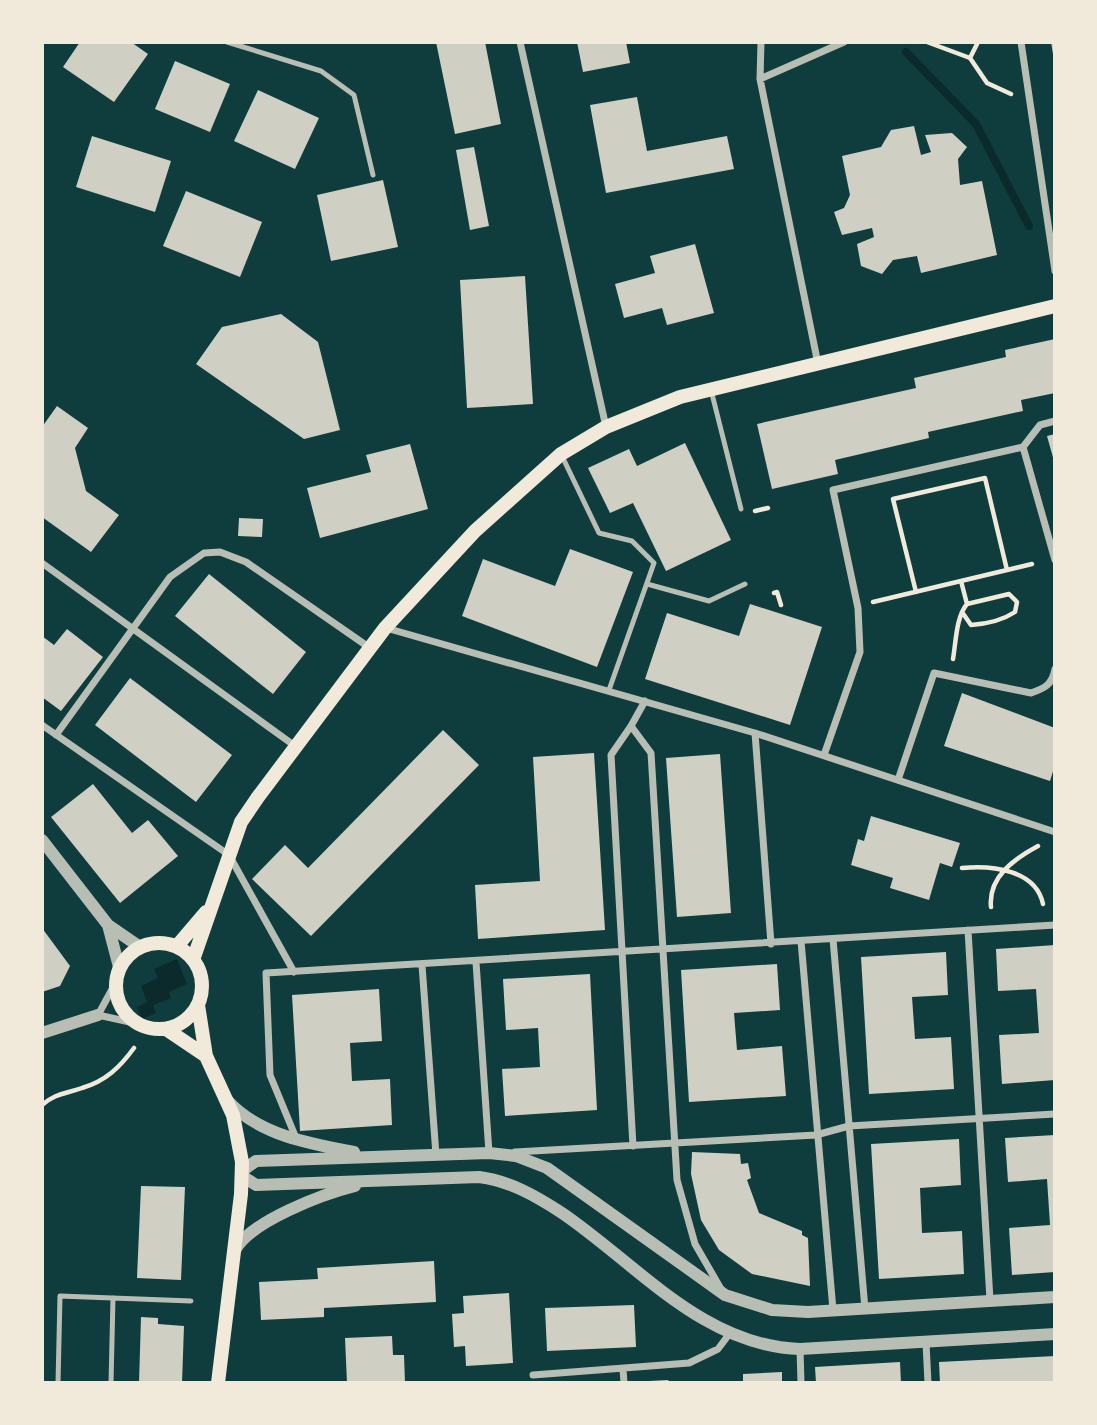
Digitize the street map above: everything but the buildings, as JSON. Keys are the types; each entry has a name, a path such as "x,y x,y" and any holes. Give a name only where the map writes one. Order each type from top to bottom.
{"main road":[{"path":"193,960 241,822 295,746 385,628 475,531 561,454 606,427 680,397 1055,306"},
{"path":"177,946 212,906"},
{"path":"206,1056 166,1028 139,1024 122,1008 118,975 128,955 140,947 165,943 177,946 193,960 202,982 198,1005 206,1056 227,1100 238,1132 242,1173 218,1383"},
{"path":"166,1028 190,1016 198,1005"}],"street":[{"path":"520,42 606,427"},
{"path":"761,42 760,79 784,212 818,364"},
{"path":"760,79 844,42"},
{"path":"1021,42 1055,271"},
{"path":"824,755 860,652 858,608 833,491 1023,447 1040,425 1055,421"},
{"path":"1023,447 1055,559"},
{"path":"56,735 170,577 204,553 220,552 246,562 370,648"},
{"path":"42,563 295,746"},
{"path":"385,628 755,733 1055,832"},
{"path":"898,780 934,673 1031,693 1045,688 1053,680 1055,669"},
{"path":"633,1146 611,755 645,701"},
{"path":"42,725 229,855 294,972"},
{"path":"631,726 651,754 677,1180 687,1223 704,1262 725,1295"},
{"path":"755,733 771,944"},
{"path":"42,840 108,925 140,947"},
{"path":"98,1015 118,975 108,925"},
{"path":"296,1138 270,1075 266,974 1055,925"},
{"path":"968,930 990,1300"},
{"path":"833,939 865,1309"},
{"path":"801,941 833,1311"},
{"path":"476,962 489,1153"},
{"path":"422,965 436,1155"},
{"path":"42,1033 98,1015 139,1024"},
{"path":"227,1100 248,1120 296,1138 375,1157"},
{"path":"1055,1114 849,1126 816,1136 489,1153 256,1161 242,1173 256,1185 479,1177 511,1185 591,1233 686,1309 730,1334 773,1347 800,1349 1055,1335"},
{"path":"489,1153 524,1158 547,1168 725,1295 772,1310 833,1311 1055,1297"},
{"path":"234,1252 244,1237 260,1226 344,1189 376,1180"},
{"path":"533,1375 689,1363 718,1349 730,1334"},
{"path":"926,1343 928,1383"},
{"path":"800,1349 801,1383"},
{"path":"623,1369 624,1383"}],"lane":[{"path":"227,42 321,71 354,94 373,175"},
{"path":"711,390 740,509"},
{"path":"561,454 598,533 632,541 654,563 609,691"},
{"path":"647,584 709,600 745,584"},
{"path":"58,1383 60,1296 191,1301"},
{"path":"111,1383 113,1298"}],"path":[{"path":"927,42 970,58 987,83 1011,94"},
{"path":"970,58 978,42"},
{"path":"916,592 893,499 979,476 985,478 1007,570"},
{"path":"755,511 768,508"},
{"path":"871,603 1032,564"},
{"path":"961,581 967,604"},
{"path":"774,593 777,592 781,605"},
{"path":"953,659 962,612 967,604 1009,594 1014,597 1017,608 1007,617 978,624 967,621 962,612"},
{"path":"991,907 994,886 1004,871 1038,846"},
{"path":"962,868 1004,871 1033,882 1043,904"},
{"path":"42,1105 62,1091 80,1089 103,1080 120,1067 134,1048"}],"water":[{"path":"177,959 187,984 169,992 171,998 153,1005 156,1013 142,1019 137,1007 147,1002 141,986 158,978 154,969"}],"waterway":[{"path":"906,52 976,124 1029,226"}]}
